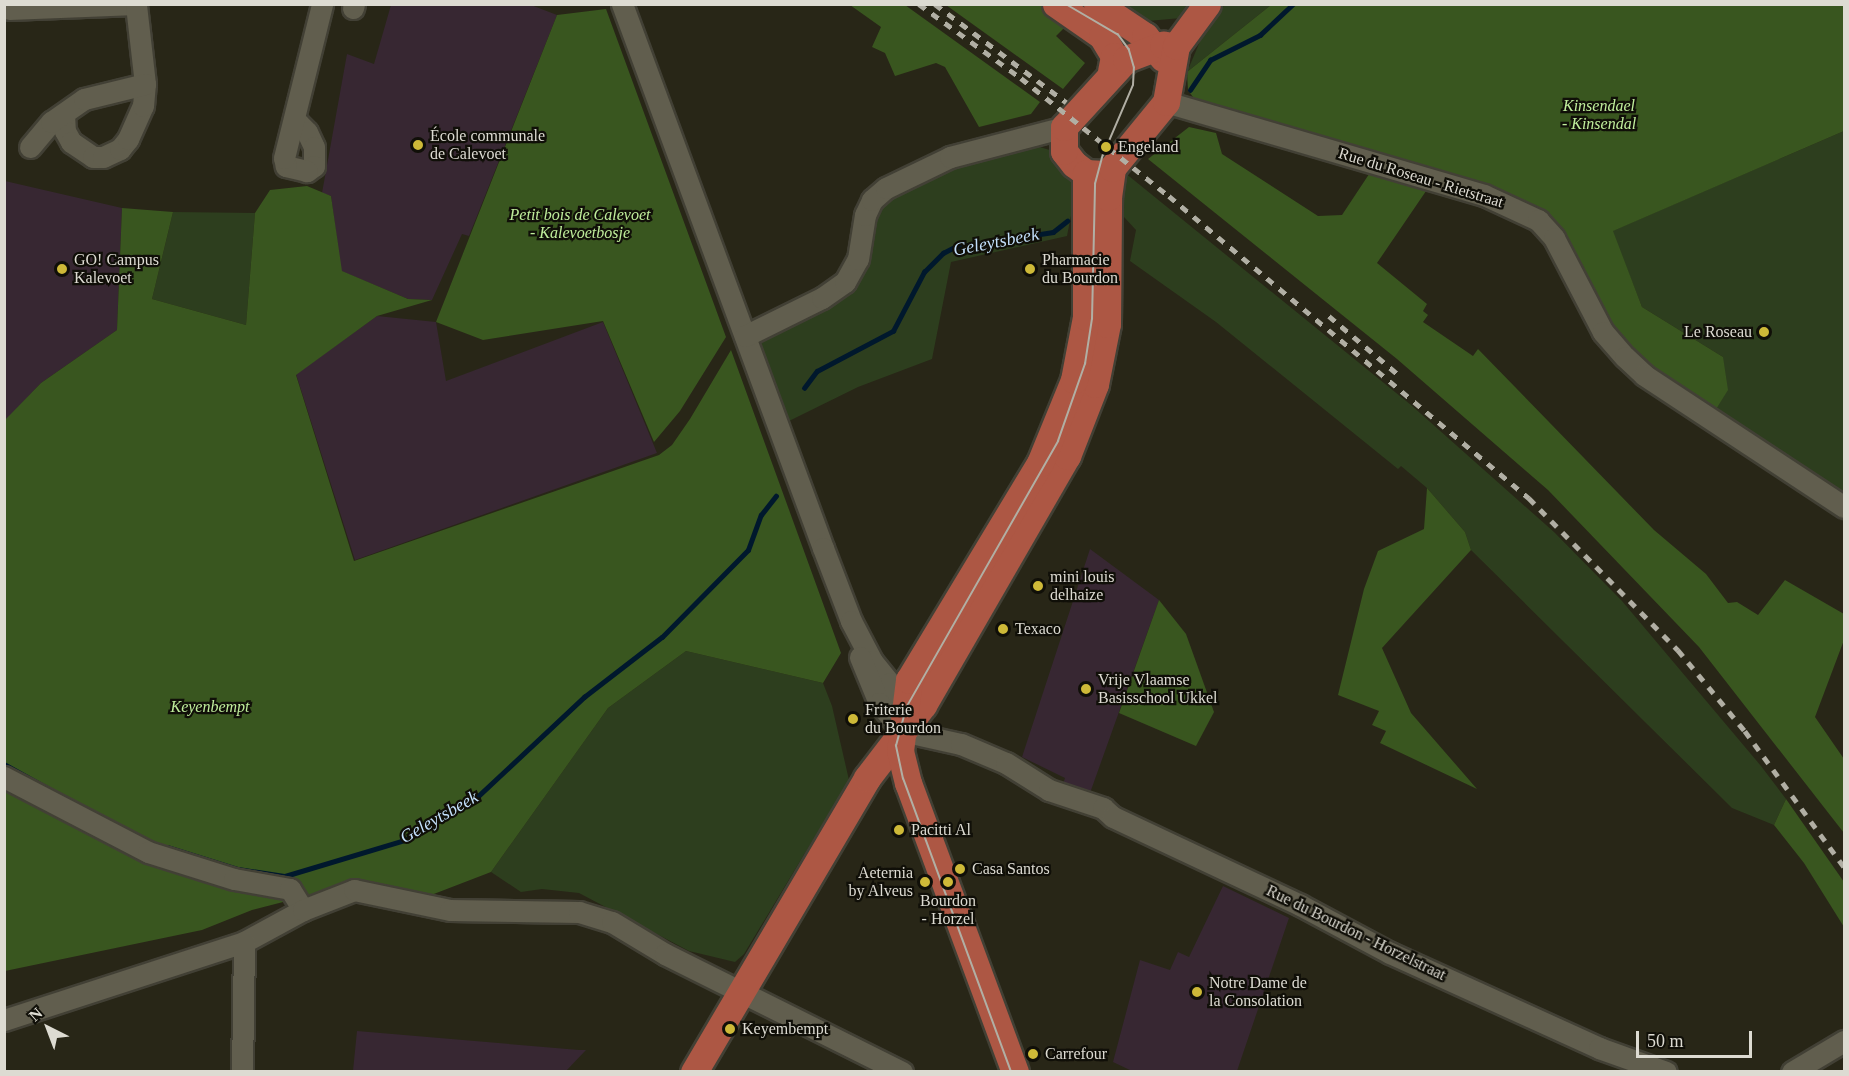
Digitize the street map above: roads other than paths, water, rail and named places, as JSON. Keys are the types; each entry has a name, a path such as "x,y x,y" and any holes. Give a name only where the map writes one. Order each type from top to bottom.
{"main road":[{"path":"1056,4 1102,36 1114,56 1111,71"},
{"path":"1097,4 1168,55"},
{"path":"1168,55 1135,53 1111,71 1064,127 1065,151 1086,173 1100,175 1112,168 1166,102 1168,55 1207,4"},
{"path":"694,1071 867,778 923,705 1025,531 1081,426 1095,384 1107,324 1108,197 1112,168"},
{"path":"1015,1071 908,783 900,751 902,731 899,682 1040,463 1062,415 1074,380 1086,317 1086,173"}],"street":[{"path":"294,119 322,4"},
{"path":"622,4 851,621 863,670 879,703 902,731"},
{"path":"9,9 136,5 145,84 143,106 129,139 103,157 80,152 65,131 64,114"},
{"path":"30,147 51,122 84,99 145,84"},
{"name":"Rue du Roseau - Rietstraat","path":"1166,102 1484,195 1538,220 1554,238 1603,332 1644,375 1845,507"},
{"path":"745,336 822,298 845,282 858,259 865,215 872,200 886,188 950,157 1064,127"},
{"path":"851,621 872,661 899,682"},
{"name":"Rue du Bourdon - Horzelstraat","path":"902,731 946,740 1019,769 1049,790 1102,808 1113,817 1300,905 1390,953 1599,1048 1666,1071"},
{"path":"4,777 148,852 234,879 290,889 303,910"},
{"path":"4,1020 244,942 303,910 354,890 450,910 579,912 612,922 664,954 902,1071"},
{"path":"242,1071 244,942"},
{"path":"1792,1071 1812,1065 1845,1041"}],"waterway":[{"name":"Geleytsbeek","path":"1190,90 1210,60 1260,35 1293,4"},
{"name":"Geleytsbeek","path":"804,388 817,371 893,331 924,272 943,253 955,247 1053,232 1067,221"},
{"name":"Geleytsbeek","path":"167,847 238,869 285,876 405,840 474,800 584,697 662,637 748,550 761,515 776,496"},
{"name":"Geleytsbeek","path":"4,764 49,789"}],"tram line":[{"path":"1011,1072 903,779 896,746 906,708 1058,441 1085,364 1092,319 1095,184 1103,155 1133,85 1134,68 1129,50 1118,35 1065,4"}],"railway":[{"path":"919,4 1021,78 1169,196 1529,498 1678,650 1745,731 1844,867"},
{"path":"935,4 1066,102"},
{"path":"1329,316 1400,376"}],"place":[{"name":"École communale de Calevoet","path":"418,145"},
{"name":"Engeland","path":"1106,147"},
{"name":"GO! Campus Kalevoet","path":"62,269"},
{"name":"Pharmacie du Bourdon","path":"1030,269"},
{"name":"Le Roseau","path":"1764,332"},
{"name":"mini louis delhaize","path":"1038,586"},
{"name":"Texaco","path":"1003,629"},
{"name":"Vrije Vlaamse Basisschool Ukkel","path":"1086,689"},
{"name":"Friterie du Bourdon","path":"853,719"},
{"name":"Pacitti Al","path":"899,830"},
{"name":"Casa Santos","path":"960,869"},
{"name":"Aeternia by Alveus","path":"925,882"},
{"name":"Bourdon - Horzel","path":"948,882"},
{"name":"Notre Dame de la Consolation","path":"1197,992"},
{"name":"Keyembempt","path":"730,1029"},
{"name":"Carrefour","path":"1033,1054"}],"park label":[{"name":"Kinsendael - Kinsendal","path":"1599,115"},
{"name":"Petit bois de Calevoet - Kalevoetbosje","path":"580,224"},
{"name":"Keyenbempt","path":"210,707"}]}
